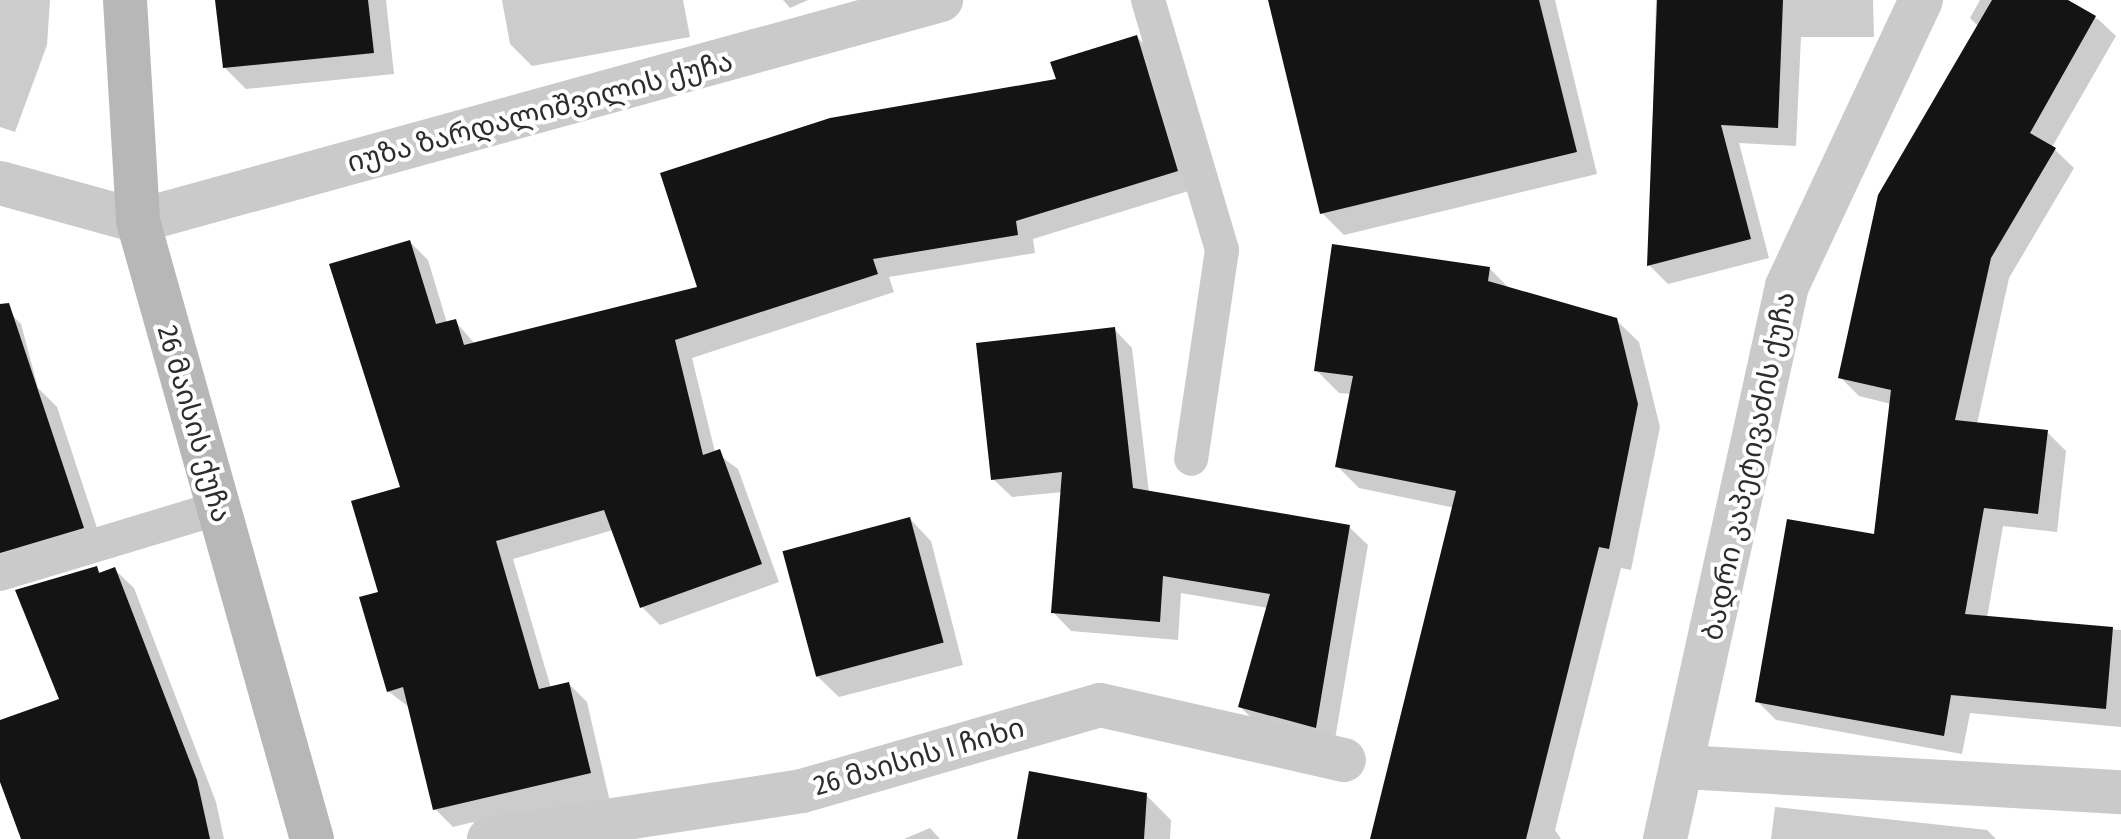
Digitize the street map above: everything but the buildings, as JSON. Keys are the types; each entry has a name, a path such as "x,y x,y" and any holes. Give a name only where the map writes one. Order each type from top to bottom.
{"main road":[{"name":"26 მაისის ქუჩა","path":"125,0 138,221 312,839"}],"street":[{"name":"იუზა ზარდალიშვილის ქუჩა","path":"138,221 941,0"},
{"name":"ბადრი კაპეტივაძის ქუჩა","path":"1665,839 1684,767 1787,286 1921,0"},
{"path":"0,183 138,221"},
{"name":"26 მაისის I ჩიხი","path":"489,839 802,791 1100,705 1344,760"},
{"path":"1684,767 2121,792"}],"lane":[{"path":"1148,0 1222,250 1191,459"},
{"path":"0,574 218,508"}]}
